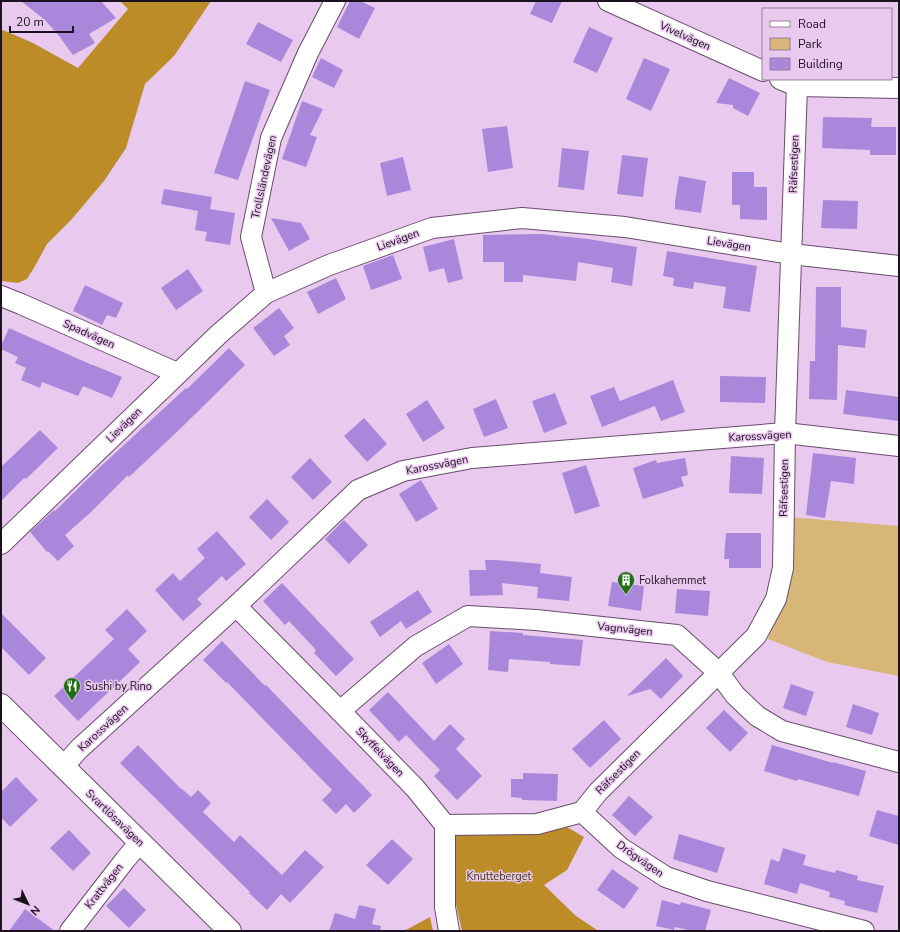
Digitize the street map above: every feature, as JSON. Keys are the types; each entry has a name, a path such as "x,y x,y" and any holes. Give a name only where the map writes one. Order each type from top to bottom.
{"street":[{"name":"Trollsländevägen","path":"266,293 251,237 271,138 308,53 335,1"},
{"name":"Vivelvägen","path":"608,1 762,71"},
{"path":"788,83 899,88"},
{"name":"Räfsestigen","path":"582,812 598,792 756,636 776,599 783,568 785,433 791,254 788,83"},
{"name":"Lievägen","path":"1,544 219,334 266,293 329,265 432,228 522,218 625,227 791,254 899,266"},
{"name":"Spadvägen","path":"1,296 177,374"},
{"name":"Karossvägen","path":"63,766 79,749 236,606 358,490 403,471 472,458 785,433 899,446"},
{"name":"Skyffelvägen","path":"236,606 415,788 445,825"},
{"name":"Vagnvägen","path":"340,711 416,646 468,616 536,620 677,635 719,673 735,696 757,716 782,731 899,762"},
{"name":"Svartlösavägen","path":"1,705 230,931"},
{"path":"449,931 445,907 445,825 537,824 582,812"},
{"name":"Drögvägen","path":"582,812 621,848 666,878 707,891 864,931"},
{"name":"Krattvägen","path":"70,931 140,842"}],"green space":[{"path":"120,1 211,1 174,56 145,84 126,148 104,181 71,220 47,244 27,279 18,283 1,281 1,31 3,30 33,43 78,68 128,9"},
{"path":"788,517 899,526 899,676 827,662 768,639 782,600"},
{"name":"Knutteberget","path":"567,827 584,837 567,870 544,885 576,916 597,930 607,931 462,931 456,904 451,843 459,831 482,832"},
{"path":"430,917 433,931 404,931"}],"building":[{"path":"21,1 101,1 116,18 89,34 95,43 73,55 45,20"},
{"path":"350,1 360,1 375,8 359,39 337,27"},
{"path":"536,1 562,1 552,23 530,14"},
{"path":"258,22 293,40 281,62 246,44"},
{"path":"589,27 613,38 597,73 573,62"},
{"path":"321,58 343,70 334,88 312,77"},
{"path":"644,58 670,69 651,111 626,99"},
{"path":"729,78 760,93 748,116 733,108 733,105 716,103"},
{"path":"245,81 270,90 238,180 214,173"},
{"path":"302,101 323,109 310,135 317,137 306,167 282,159"},
{"path":"823,117 872,118 871,127 896,127 896,155 870,155 870,150 822,148"},
{"path":"507,126 513,168 488,172 482,129"},
{"path":"562,148 589,151 584,190 558,187"},
{"path":"622,155 648,158 643,197 617,194"},
{"path":"403,157 411,190 387,196 380,163"},
{"path":"732,172 754,172 754,187 767,187 767,220 740,219 740,205 732,205"},
{"path":"679,176 706,181 701,213 675,209"},
{"path":"164,189 212,197 210,209 235,213 230,245 205,241 207,232 195,230 198,211 161,204"},
{"path":"823,200 858,201 857,229 821,228"},
{"path":"271,218 301,223 310,239 289,251"},
{"path":"541,234 588,239 637,247 632,286 611,282 613,268 578,262 576,281 523,275 523,282 504,282 504,262 483,262 483,235"},
{"path":"454,239 463,279 448,283 444,268 429,272 423,247"},
{"path":"667,251 757,266 750,312 723,308 726,287 694,282 693,289 673,286 674,278 663,276"},
{"path":"393,255 402,279 371,290 363,266"},
{"path":"188,269 203,291 176,310 161,288"},
{"path":"336,278 346,299 318,314 307,292"},
{"path":"85,285 123,303 116,318 107,315 102,325 73,311"},
{"path":"816,287 841,287 841,327 867,330 865,348 838,345 837,400 809,399 810,361 815,361"},
{"path":"279,308 294,328 284,336 290,345 274,356 253,328"},
{"path":"9,328 122,377 112,398 83,386 78,396 42,382 40,388 21,380 26,368 15,363 18,357 1,349"},
{"path":"229,348 245,365 179,430 129,477 128,475 91,512 65,535 74,546 58,561 48,551 47,552 30,532 54,510 55,511 99,468 186,388 187,389"},
{"path":"720,376 766,377 765,403 720,402"},
{"path":"673,380 685,412 661,421 655,406 602,427 590,396 614,387 620,401"},
{"path":"846,390 899,397 899,421 843,414"},
{"path":"555,393 567,424 544,433 532,401"},
{"path":"496,399 508,428 484,437 473,409"},
{"path":"427,400 445,428 423,442 406,414"},
{"path":"364,418 387,444 367,462 344,436"},
{"path":"40,430 58,448 1,501 1,467"},
{"path":"813,453 856,458 854,484 831,481 825,518 806,515"},
{"path":"731,456 764,458 762,494 729,493"},
{"path":"310,458 332,482 313,500 291,477"},
{"path":"685,458 688,475 681,477 684,486 643,499 633,468 656,460 657,463"},
{"path":"586,465 600,506 575,514 562,473"},
{"path":"421,480 438,509 416,522 399,494"},
{"path":"267,499 289,522 271,540 249,517"},
{"path":"344,520 368,545 349,564 325,539"},
{"path":"217,531 246,564 226,581 222,576 197,599 202,604 183,621 155,590 173,573 180,581 205,558 197,549"},
{"path":"726,533 761,533 761,568 729,568 729,559 724,559"},
{"path":"485,560 541,564 540,573 572,577 569,601 537,598 538,587 502,583 503,595 470,596 469,570 486,570"},
{"name":"Folkahemmet","path":"612,582 644,586 641,611 608,606"},
{"path":"282,583 354,659 336,676 314,653 316,650 289,621 285,625 263,601"},
{"path":"677,589 710,591 708,616 675,613"},
{"path":"418,590 432,612 406,629 401,621 380,637 370,622"},
{"path":"127,609 147,631 128,649 140,662 78,721 54,696 114,639 105,630"},
{"path":"1,613 46,658 29,675 1,647"},
{"path":"490,631 583,640 580,666 509,659 508,672 488,670"},
{"path":"222,641 372,795 354,813 346,804 336,814 322,800 332,790 227,682 226,683 203,660"},
{"path":"449,644 463,664 436,684 422,663"},
{"path":"666,658 683,676 661,699 650,689 627,696"},
{"path":"791,684 814,692 806,716 783,708"},
{"path":"388,692 434,741 450,724 465,739 456,749 482,776 457,800 434,776 440,770 406,735 399,742 369,710"},
{"path":"853,704 879,713 872,735 846,727"},
{"path":"724,710 748,733 730,752 706,728"},
{"path":"604,720 621,739 590,768 572,749"},
{"path":"138,745 181,789 191,797 198,790 211,803 203,812 234,842 240,835 282,875 305,850 324,867 290,903 281,894 267,910 120,763"},
{"path":"772,745 866,771 859,796 798,779 797,781 764,771"},
{"path":"523,773 558,774 557,801 522,800 522,798 511,797 511,779 523,779"},
{"path":"16,777 38,800 10,827 1,817 1,792"},
{"path":"629,796 653,817 635,836 612,815"},
{"path":"877,810 899,816 899,845 869,836"},
{"path":"69,830 91,853 73,871 50,848"},
{"path":"679,834 725,848 717,873 673,859"},
{"path":"392,839 413,859 388,885 366,865"},
{"path":"783,848 806,855 803,865 835,873 836,870 858,876 857,880 884,886 877,913 844,905 845,901 829,897 830,892 800,883 797,894 764,884 771,859 779,862"},
{"path":"612,869 639,888 624,909 597,890"},
{"path":"124,888 146,910 129,928 106,906"},
{"path":"662,900 680,905 681,902 711,910 705,931 692,931 675,927 674,930 656,926"},
{"path":"359,905 376,909 372,924 381,926 380,931 329,931 335,913 355,919"},
{"path":"25,909 55,931 9,931"}],"place":[{"name":"Folkahemmet","path":"626,595"},
{"name":"Sushi by Rino","path":"72,701"}]}
